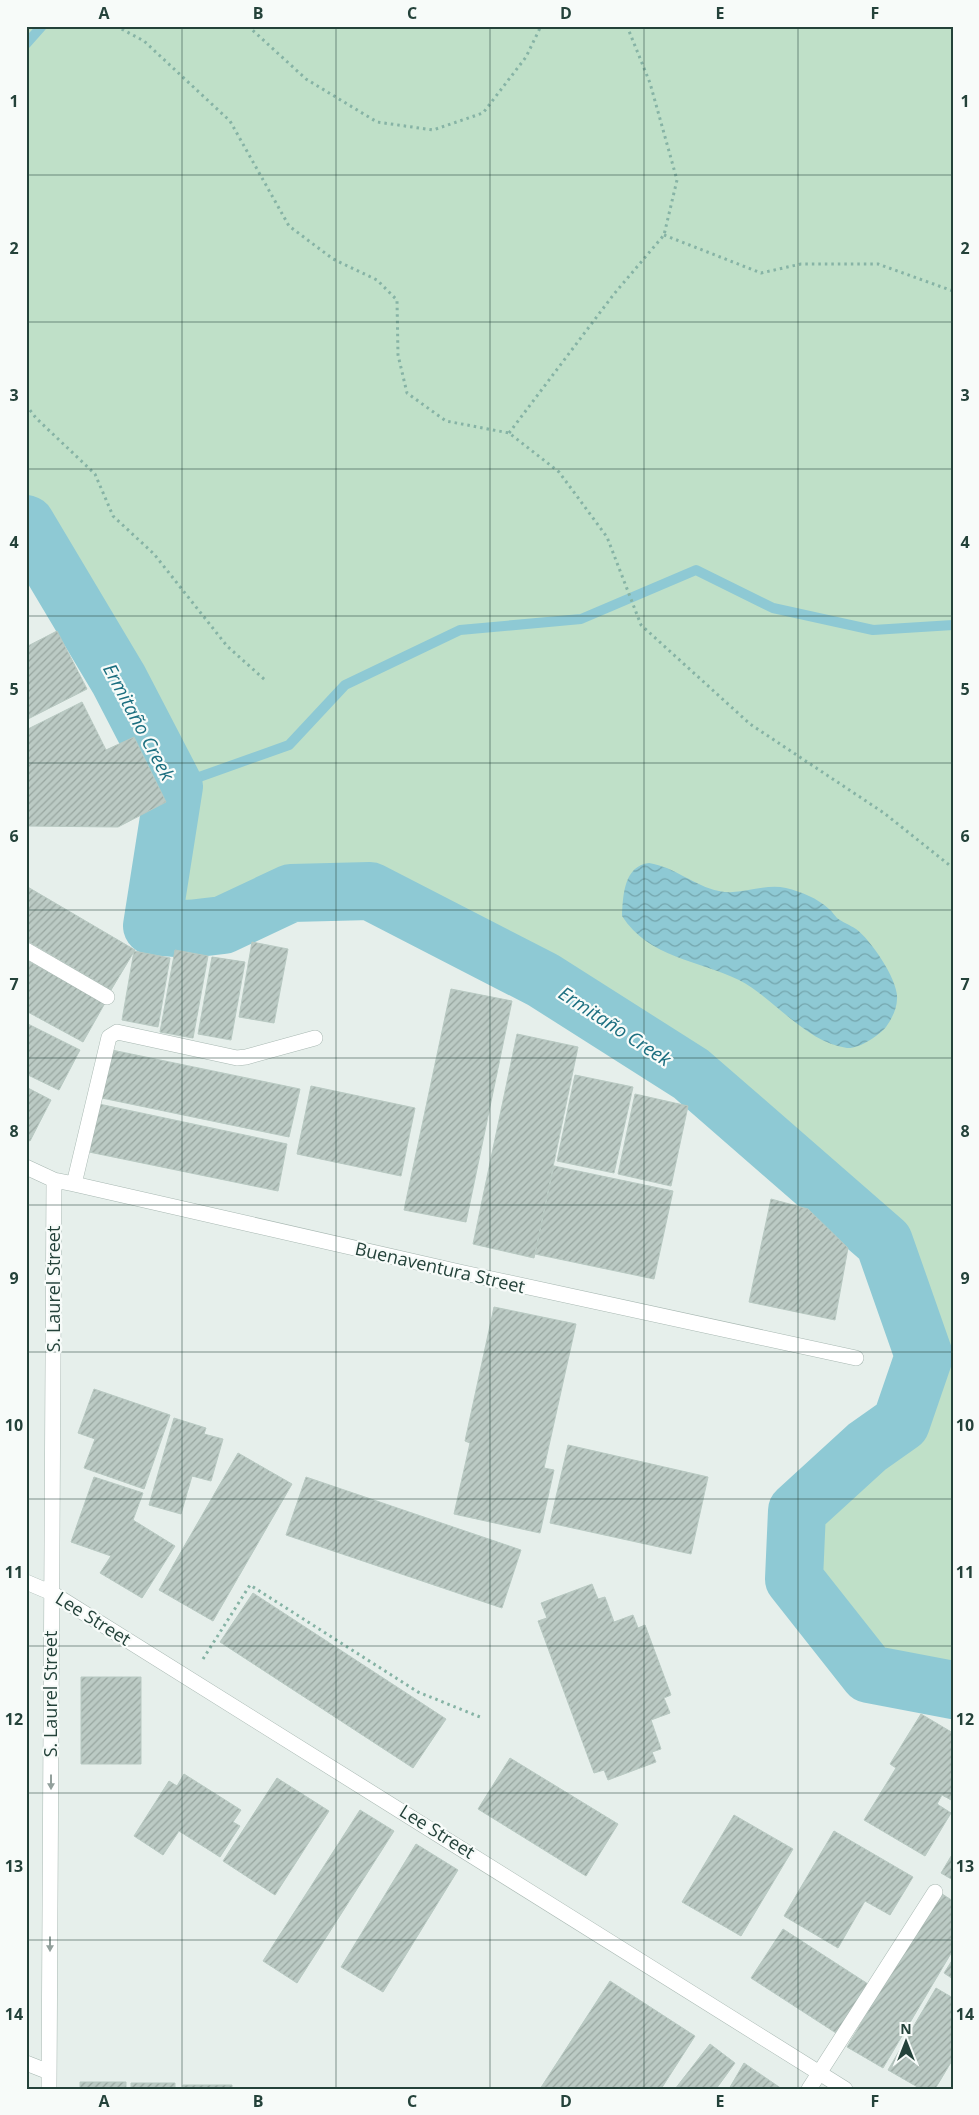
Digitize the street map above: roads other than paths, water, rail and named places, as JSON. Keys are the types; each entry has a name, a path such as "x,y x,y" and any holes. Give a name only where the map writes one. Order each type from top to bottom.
{"street":[{"path":"26,950 107,997"},
{"path":"74,1184 109,1037 117,1032 236,1058 316,1038"},
{"name":"Buenaventura Street","path":"26,1167 54,1180 473,1276 856,1358"},
{"name":"S. Laurel Street","path":"49,2089 54,1180"},
{"name":"Lee Street","path":"26,1582 52,1593 495,1868 845,2089"},
{"path":"810,2089 935,1892"},
{"path":"26,2063 49,2072"}],"water":[{"path":"649,863 667,868 710,889 736,892 769,887 786,888 798,891 819,902 837,918 862,934 883,961 894,982 896,991 897,1003 892,1018 886,1027 863,1044 847,1048 832,1044 804,1029 765,997 739,980 675,956 646,941 633,930 622,916 626,883 634,870 641,865"}],"waterway":[{"path":"26,44 42,26"},
{"name":"Ermitaño Creek","path":"26,524 119,680 174,786 152,926 189,929 223,925 291,893 370,891 543,980 691,1074 884,1242 924,1356 901,1423 867,1447 797,1511 794,1579 869,1674 953,1690"},
{"path":"174,786 289,745 345,685 460,630 581,619 696,570 773,608 873,630 953,625"}]}
